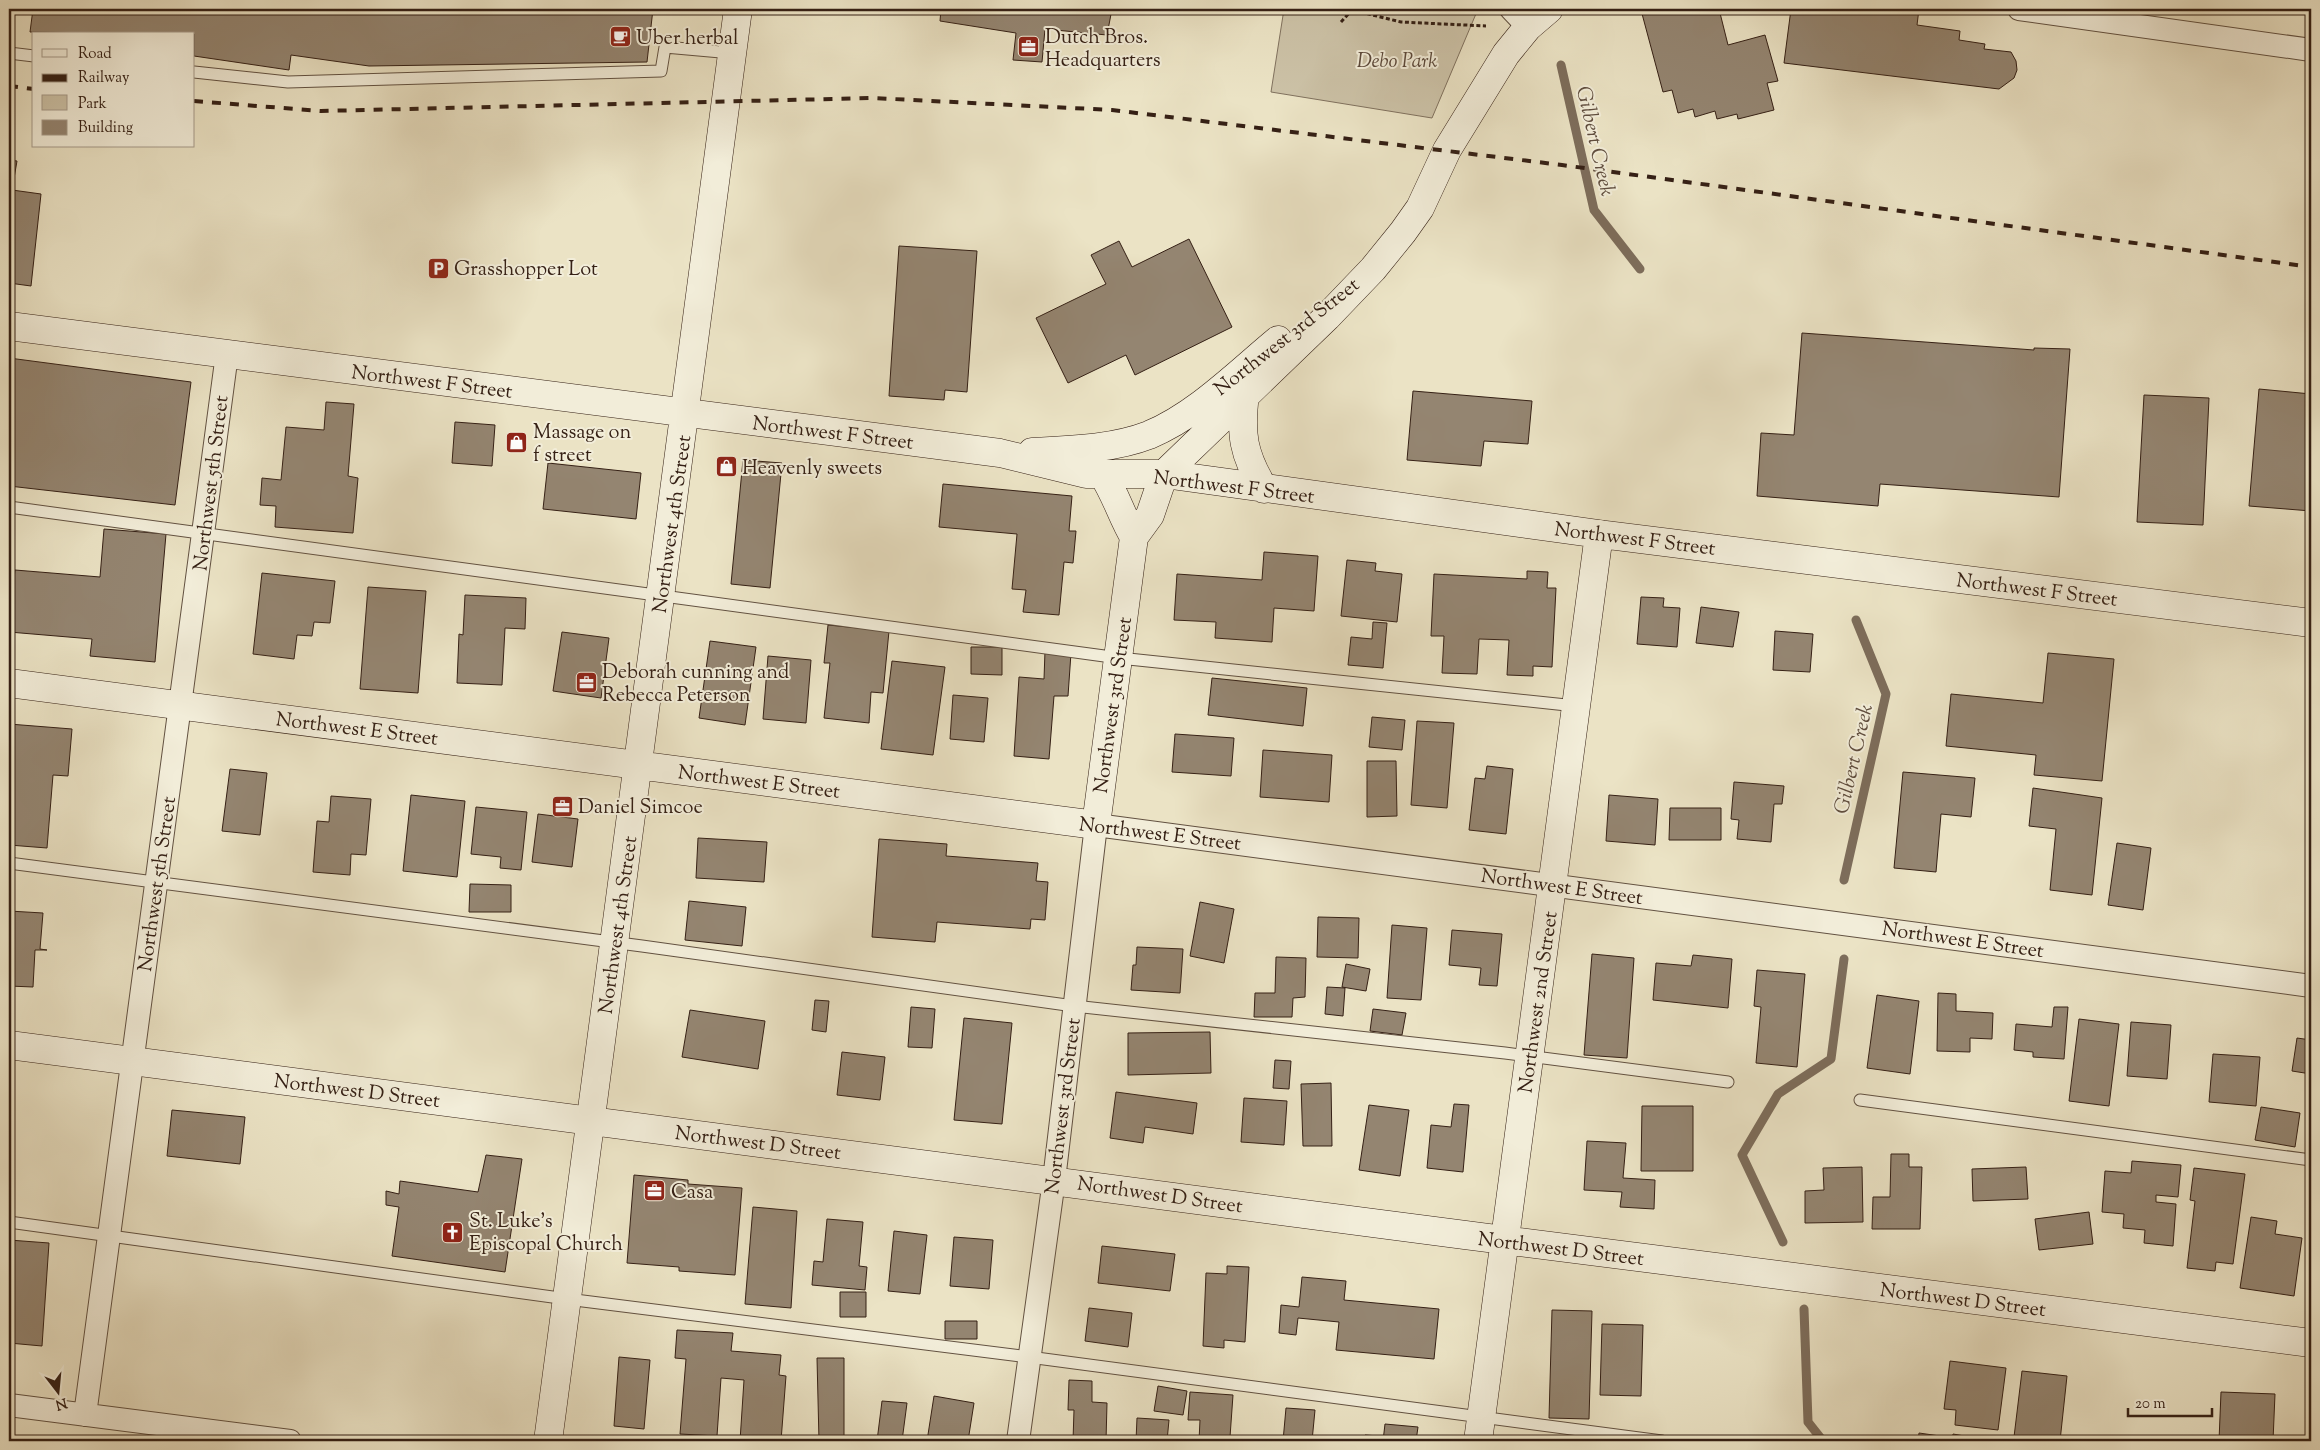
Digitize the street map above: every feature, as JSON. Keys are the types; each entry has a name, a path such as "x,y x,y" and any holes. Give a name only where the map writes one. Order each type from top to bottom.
{"main road":[{"name":"Northwest 4th Street","path":"548,1441 738,9"},
{"name":"Northwest 3rd Street","path":"1096,825 1134,537 1150,515 1164,474 1327,317 1373,269 1420,208 1447,150 1506,54 1520,18 1549,9"},
{"name":"Northwest 3rd Street","path":"1000,453 1096,447 1148,435 1169,425 1207,397 1283,335 1373,269"},
{"name":"Northwest F Street","path":"9,326 1000,453 1071,471 1102,475 1164,474 1599,534 2311,623"},
{"path":"1245,394 1243,440 1251,467 1264,489"},
{"path":"1102,475 1113,490 1125,522 1134,537"},
{"name":"Northwest 2nd Street","path":"1480,1429 1599,534"},
{"name":"Northwest E Street","path":"9,683 1096,825"},
{"name":"Northwest D Street","path":"9,1045 2311,1343"}],"street":[{"path":"2019,9 2311,50"},
{"name":"Northwest 5th Street","path":"85,1414 227,354"},
{"name":"Northwest E Street","path":"1096,825 2311,986"},
{"name":"Northwest 3rd Street","path":"1018,1441 1054,1180 1096,825"},
{"path":"9,1404 290,1441"}],"lane":[{"path":"195,72 288,82 652,72 661,71 665,47 732,53"},
{"path":"9,53 32,56"},
{"path":"9,507 1119,658 1576,706"},
{"path":"9,863 615,942 1074,1006 1530,1056 1728,1082"},
{"path":"1860,1100 2311,1160"},
{"path":"9,1222 567,1299 1029,1356 1480,1429 1662,1441"}],"path":[{"path":"1341,22 1349,10 1401,22 1486,26"}],"green space":[{"name":"Debo Park","path":"1284,9 1478,9 1432,118 1271,92"}],"building":[{"path":"33,9 653,9 647,62 369,66 291,55 289,70 195,56 195,32 30,32"},
{"name":"Dutch Bros. Headquarters","path":"941,9 1112,9 1107,35 1045,29 1042,62 1013,60 1016,33 940,21"},
{"path":"1719,9 1728,45 1765,35 1778,81 1767,83 1774,110 1738,119 1737,114 1717,119 1715,111 1695,117 1693,109 1678,113 1672,90 1663,92 1641,10"},
{"path":"1791,9 1919,9 1917,25 1960,31 1959,40 1985,44 1984,49 2011,52 2016,61 2017,70 2014,78 1999,89 1784,63"},
{"path":"9,160 17,161 12,190 41,194 31,286 9,283"},
{"path":"1189,239 1232,327 1135,375 1126,355 1068,383 1036,318 1106,284 1091,255 1119,241 1132,267"},
{"path":"899,246 977,251 967,392 945,390 944,400 889,396"},
{"path":"1802,333 2034,350 2034,348 2070,349 2059,497 1880,484 1878,506 1757,496 1761,433 1794,435"},
{"path":"9,358 191,382 175,505 9,486"},
{"path":"2259,389 2311,394 2311,511 2249,506"},
{"path":"1413,391 1532,401 1528,444 1484,441 1481,466 1407,460"},
{"path":"2144,395 2209,398 2203,525 2137,522"},
{"path":"326,402 354,404 348,476 358,478 353,533 275,527 276,506 260,505 262,478 281,480 286,427 324,430"},
{"path":"455,422 495,425 492,466 452,463"},
{"path":"743,460 782,463 770,588 731,584"},
{"path":"548,463 641,473 636,519 543,509"},
{"path":"943,484 1072,496 1069,531 1076,531 1073,563 1064,562 1059,615 1023,612 1026,590 1012,589 1017,534 939,527"},
{"path":"104,529 166,534 155,662 90,656 92,639 9,632 9,577 14,578 15,570 100,577"},
{"path":"1264,552 1318,556 1314,611 1274,608 1272,642 1215,638 1216,622 1174,620 1177,574 1262,580"},
{"path":"1347,560 1376,563 1375,571 1402,574 1397,622 1341,616"},
{"path":"1527,571 1548,572 1547,588 1556,588 1552,667 1533,666 1533,676 1507,675 1509,640 1479,639 1477,674 1442,673 1444,636 1431,636 1434,574 1527,579"},
{"path":"262,573 335,581 330,623 314,622 312,636 297,635 294,659 253,654"},
{"path":"368,587 426,591 418,693 360,689"},
{"path":"465,595 526,598 525,629 505,628 502,685 457,683 459,634 463,635"},
{"path":"1641,597 1664,598 1663,607 1680,608 1677,647 1637,644"},
{"path":"1701,607 1739,612 1733,647 1696,643"},
{"path":"1373,622 1387,623 1383,668 1348,665 1351,637 1372,639"},
{"path":"828,625 889,631 883,693 871,692 869,723 824,718 830,663 824,663"},
{"path":"1775,631 1813,634 1810,672 1773,670"},
{"path":"562,632 609,638 601,698 553,691"},
{"path":"710,641 756,647 745,725 699,718"},
{"path":"971,647 1002,647 1002,675 971,674"},
{"path":"1045,651 1071,653 1068,696 1054,696 1049,759 1014,756 1019,677 1044,679"},
{"path":"2048,653 2114,659 2102,781 2034,775 2036,755 1946,746 1951,694 2043,703"},
{"path":"768,656 811,660 806,723 763,719"},
{"path":"892,661 945,667 933,755 881,749"},
{"path":"1212,678 1307,688 1303,726 1208,715"},
{"path":"953,695 988,698 984,742 950,739"},
{"path":"1372,717 1405,720 1402,750 1369,747"},
{"path":"1417,721 1454,723 1447,808 1411,805"},
{"path":"9,724 72,729 68,776 53,775 47,848 9,845"},
{"path":"1175,734 1234,738 1231,776 1172,772"},
{"path":"1263,750 1332,755 1329,802 1260,797"},
{"path":"1367,761 1396,761 1397,816 1367,817"},
{"path":"1487,766 1513,769 1506,834 1469,830 1475,778 1485,779"},
{"path":"230,769 267,773 260,835 222,831"},
{"path":"1903,772 1975,778 1971,817 1941,814 1936,872 1894,868"},
{"path":"1734,782 1784,786 1782,804 1774,804 1771,842 1737,839 1739,820 1731,819"},
{"path":"2033,788 2102,798 2092,895 2050,890 2056,829 2029,826"},
{"path":"411,795 465,801 457,877 403,871"},
{"path":"1609,795 1658,799 1655,845 1606,841"},
{"path":"331,796 371,799 366,855 351,854 350,875 313,872 317,821 329,822"},
{"path":"476,807 527,812 521,870 500,868 501,857 471,854"},
{"path":"1670,808 1721,808 1721,840 1669,840"},
{"path":"538,814 578,819 572,867 532,862"},
{"path":"698,838 767,842 764,882 696,878"},
{"path":"879,839 947,844 946,856 1038,863 1036,881 1048,882 1045,920 1031,919 1030,929 937,922 935,942 872,937"},
{"path":"2117,843 2151,848 2143,910 2108,905"},
{"path":"470,884 511,885 511,912 469,912"},
{"path":"689,901 746,907 742,946 685,940"},
{"path":"1200,902 1234,909 1224,963 1190,956"},
{"path":"9,911 43,913 40,949 47,950 35,950 33,987 9,986"},
{"path":"1318,917 1359,918 1358,958 1317,957"},
{"path":"1392,925 1427,928 1421,1000 1387,998"},
{"path":"1452,930 1502,934 1497,986 1479,985 1481,968 1449,965"},
{"path":"1137,947 1183,949 1180,993 1131,990"},
{"path":"1592,954 1634,958 1627,1058 1584,1055"},
{"path":"1693,955 1732,959 1728,1008 1653,1000 1656,963 1691,966"},
{"path":"1276,957 1306,958 1305,997 1293,998 1292,1017 1254,1017 1255,993 1275,993"},
{"path":"1346,964 1370,969 1366,991 1342,987"},
{"path":"1757,970 1805,974 1797,1067 1756,1063 1761,1007 1754,1006"},
{"path":"1327,987 1345,988 1343,1016 1325,1014"},
{"path":"1938,993 1956,994 1956,1011 1993,1013 1992,1039 1970,1038 1970,1052 1937,1051"},
{"path":"1877,995 1919,1001 1910,1074 1867,1068"},
{"path":"815,1000 829,1001 826,1032 812,1030"},
{"path":"911,1007 935,1009 932,1048 908,1047"},
{"path":"2054,1007 2068,1007 2064,1059 2033,1057 2033,1052 2014,1050 2016,1024 2052,1027"},
{"path":"1373,1009 1406,1013 1402,1035 1370,1031"},
{"path":"690,1010 765,1021 758,1069 682,1057"},
{"path":"964,1018 1012,1023 1002,1124 954,1120"},
{"path":"2079,1019 2119,1024 2109,1106 2069,1101"},
{"path":"2131,1022 2171,1025 2167,1079 2127,1076"},
{"path":"1210,1032 1211,1073 1128,1075 1128,1033"},
{"path":"2297,1038 2311,1040 2311,1074 2292,1071"},
{"path":"842,1052 885,1057 880,1100 837,1095"},
{"path":"2213,1054 2260,1057 2256,1106 2209,1102"},
{"path":"1275,1060 1291,1061 1289,1089 1273,1088"},
{"path":"1331,1083 1332,1146 1303,1146 1301,1084"},
{"path":"1116,1092 1197,1103 1193,1134 1145,1127 1143,1143 1110,1138"},
{"path":"1244,1098 1287,1101 1284,1145 1241,1142"},
{"path":"1454,1104 1469,1105 1463,1172 1427,1168 1431,1125 1451,1127"},
{"path":"1369,1105 1409,1110 1400,1176 1359,1170"},
{"path":"1642,1106 1693,1106 1693,1171 1641,1171"},
{"path":"2261,1107 2300,1113 2295,1147 2255,1140"},
{"path":"172,1110 245,1117 240,1164 167,1156"},
{"path":"1587,1141 1626,1143 1623,1178 1655,1180 1654,1209 1620,1207 1622,1192 1584,1190"},
{"path":"1891,1154 1909,1154 1909,1167 1922,1167 1920,1229 1872,1229 1873,1197 1890,1197"},
{"name":"St. Luke's Episcopal Church","path":"486,1155 522,1159 505,1272 392,1256 399,1207 386,1205 386,1191 399,1194 400,1181 478,1192"},
{"path":"2132,1161 2181,1165 2178,1197 2156,1195 2156,1202 2176,1204 2173,1246 2144,1243 2145,1230 2123,1228 2124,1214 2102,1212 2105,1171 2131,1173"},
{"path":"1862,1167 1863,1222 1805,1223 1805,1191 1824,1190 1823,1168"},
{"path":"2026,1167 2028,1199 1973,1201 1972,1169"},
{"path":"2194,1168 2245,1174 2233,1264 2216,1262 2215,1271 2187,1268 2195,1201 2190,1200"},
{"path":"634,1175 688,1180 688,1184 742,1188 735,1275 679,1271 679,1267 627,1263"},
{"path":"753,1207 797,1211 791,1308 745,1304"},
{"path":"2089,1212 2093,1244 2039,1250 2035,1219"},
{"path":"2251,1217 2277,1221 2275,1234 2302,1238 2294,1296 2240,1288"},
{"path":"827,1219 863,1222 859,1266 867,1267 865,1290 812,1285 814,1261 823,1262"},
{"path":"894,1231 927,1235 920,1294 888,1291"},
{"path":"954,1237 993,1240 989,1289 950,1286"},
{"path":"9,1240 49,1243 42,1346 9,1343"},
{"path":"1102,1246 1175,1254 1170,1291 1098,1283"},
{"path":"1227,1266 1249,1267 1245,1342 1224,1340 1224,1348 1203,1346 1206,1273 1227,1274"},
{"path":"1302,1277 1346,1281 1344,1300 1439,1309 1434,1359 1336,1350 1339,1322 1298,1318 1296,1335 1279,1333 1281,1305 1299,1307"},
{"path":"840,1292 866,1292 866,1317 840,1317"},
{"path":"1089,1308 1132,1313 1128,1347 1085,1341"},
{"path":"1552,1310 1592,1311 1589,1419 1549,1418"},
{"path":"945,1321 977,1321 977,1339 945,1339"},
{"path":"1602,1324 1643,1325 1641,1396 1600,1395"},
{"path":"677,1330 733,1333 731,1351 781,1355 779,1375 786,1376 781,1441 740,1441 744,1380 721,1378 717,1436 680,1434 686,1359 675,1358"},
{"path":"619,1357 650,1360 644,1429 614,1426"},
{"path":"817,1358 844,1358 844,1441 819,1441"},
{"path":"1950,1361 2006,1368 1998,1430 1955,1425 1956,1410 1944,1409"},
{"path":"2022,1371 2067,1376 2060,1441 2028,1441 2028,1438 2014,1437"},
{"path":"1069,1380 1092,1381 1092,1402 1107,1403 1106,1441 1073,1441 1074,1410 1068,1410"},
{"path":"1158,1386 1187,1391 1183,1415 1154,1411"},
{"path":"1190,1392 1233,1395 1230,1437 1241,1438 1241,1441 1199,1441 1200,1420 1188,1420"},
{"path":"2221,1392 2275,1394 2273,1441 2219,1441"},
{"path":"934,1396 974,1403 968,1441 927,1441"},
{"path":"882,1401 907,1403 902,1441 877,1441"},
{"path":"1286,1408 1315,1410 1312,1441 1283,1441"},
{"path":"1137,1418 1169,1420 1167,1441 1136,1441"},
{"path":"1385,1424 1418,1427 1416,1441 1383,1441"},
{"path":"1919,1433 1947,1437 1946,1441 1918,1441"},
{"path":"1953,1434 1982,1439 1981,1441 1952,1441"},
{"path":"1365,1435 1379,1436 1379,1441 1365,1441"},
{"path":"1264,1437 1282,1438 1282,1441 1264,1441"}],"waterway":[{"name":"Gilbert Creek","path":"1561,65 1594,210 1640,269"},
{"name":"Gilbert Creek","path":"1844,880 1886,694 1856,620"},
{"name":"Gilbert Creek","path":"1783,1242 1742,1155 1778,1094 1831,1059 1844,959"},
{"name":"Gilbert Creek","path":"1804,1309 1808,1422 1823,1441"}],"railway":[{"path":"9,86 32,89"},
{"path":"195,101 321,111 873,98 1112,110 1562,165 2311,267"}],"place":[{"name":"Uber herbal","path":"620,37"},
{"name":"Dutch Bros. Headquarters","path":"1029,47"},
{"name":"Grasshopper Lot","path":"438,268"},
{"name":"Massage on f street","path":"517,442"},
{"name":"Heavenly sweets","path":"726,467"},
{"name":"Deborah cunning and Rebecca Peterson","path":"586,683"},
{"name":"Daniel Simcoe","path":"562,806"},
{"name":"Casa","path":"655,1191"},
{"name":"St. Luke's Episcopal Church","path":"453,1232"}]}
